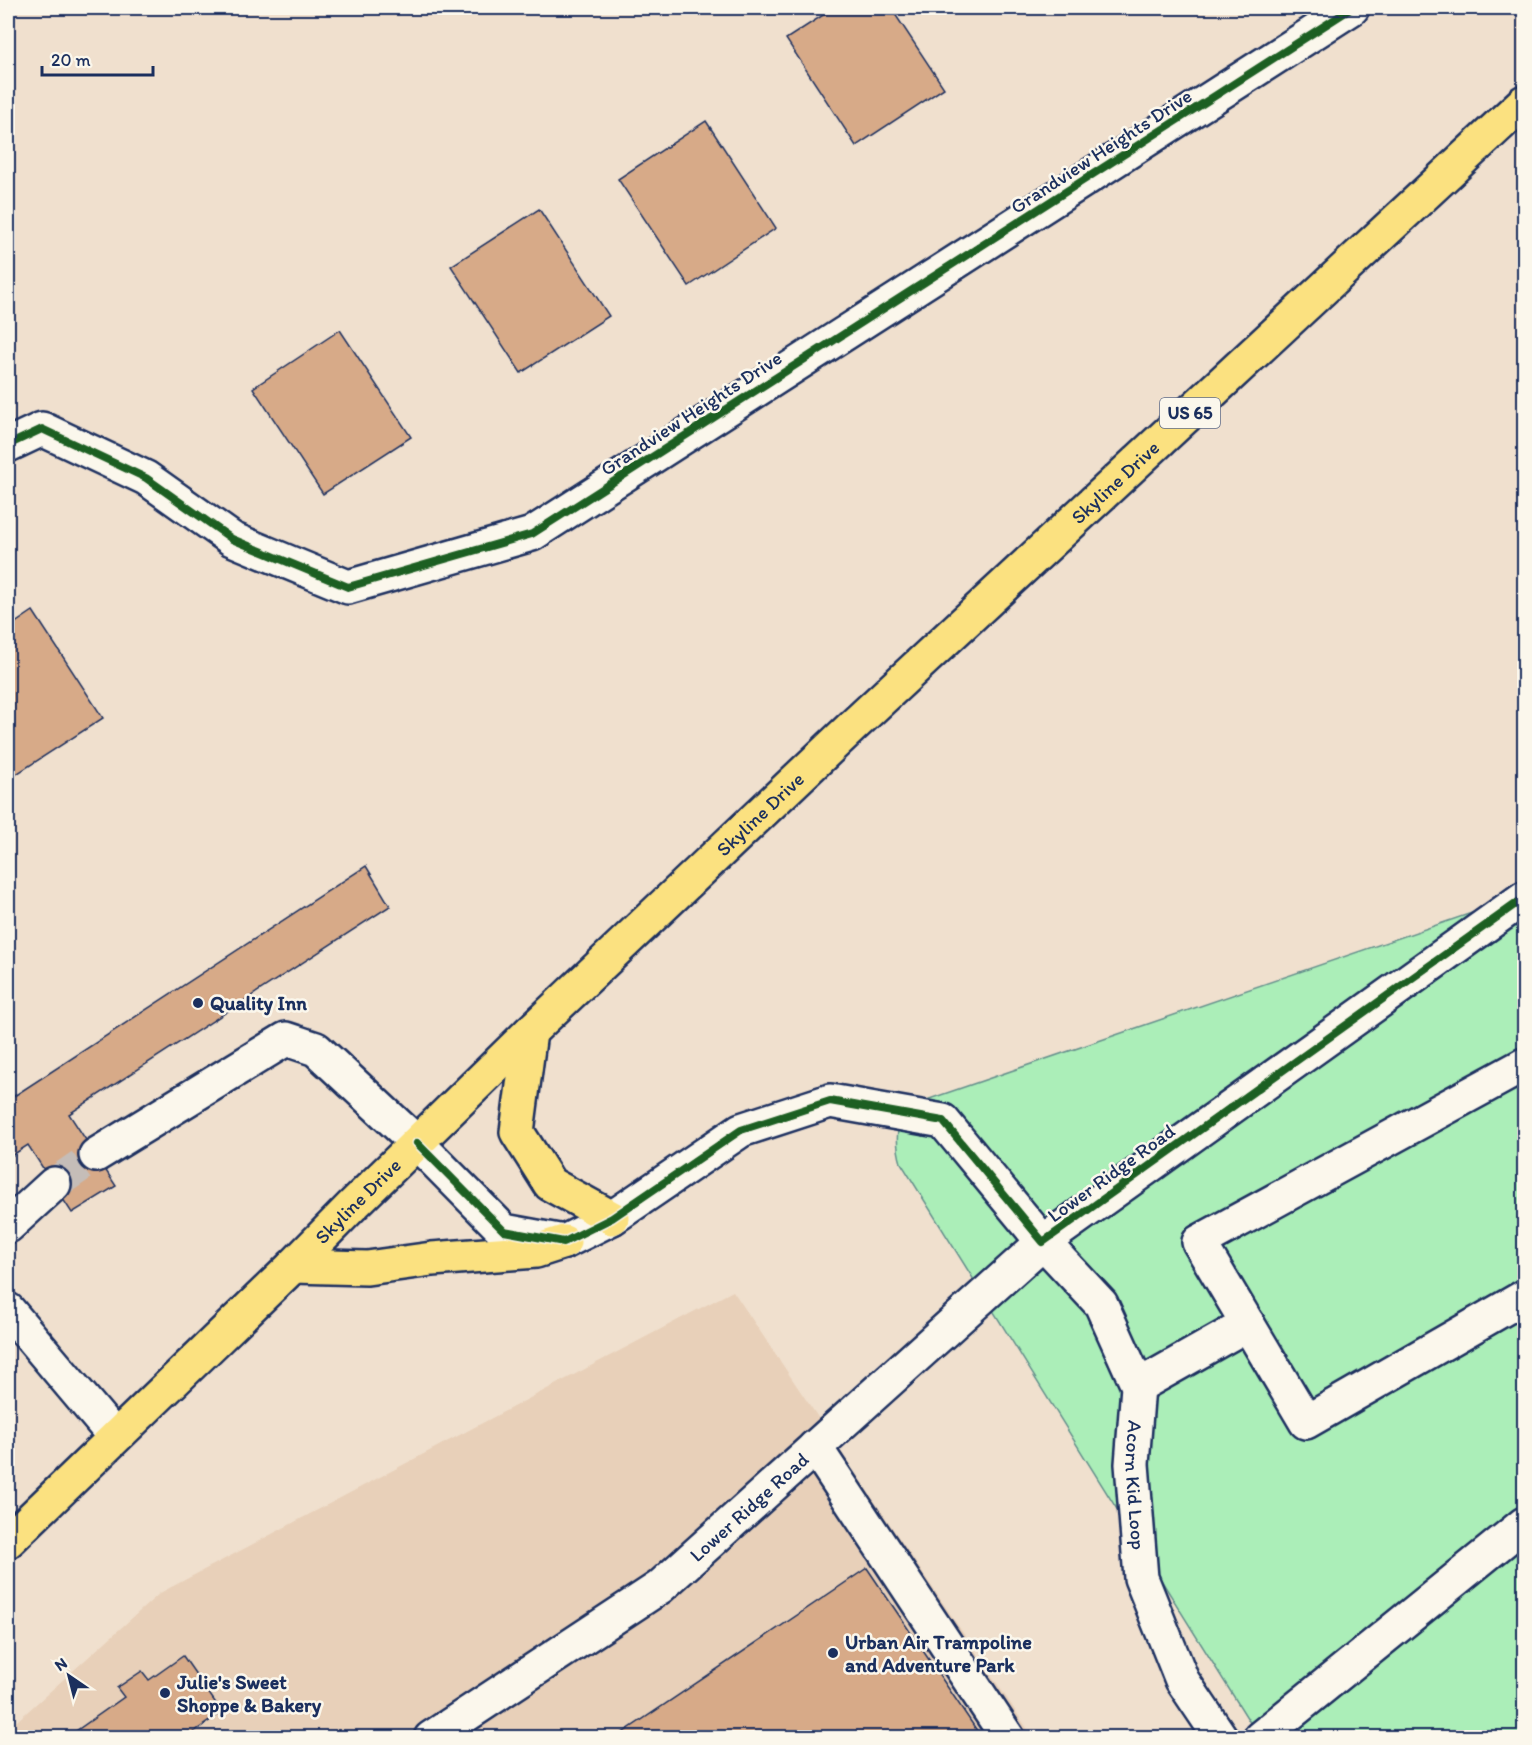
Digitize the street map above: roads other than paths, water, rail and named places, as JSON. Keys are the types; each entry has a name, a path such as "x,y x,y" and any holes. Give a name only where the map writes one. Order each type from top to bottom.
{"highway":[{"name":"Skyline Drive","path":"8,1541 293,1266 530,1032 855,724 1524,102"},
{"path":"530,1032 517,1132 550,1184 612,1218"},
{"path":"293,1266 367,1268 432,1259 536,1251 564,1242"}],"street":[{"name":"Grandview Heights Drive","path":"8,445 42,429 146,478 232,539 348,587 532,534 1352,8"},
{"name":"Lower Ridge Road","path":"432,1737 660,1587 1043,1242 1524,898"},
{"path":"96,1155 286,1039 316,1049 417,1143 504,1231 564,1242"},
{"path":"1524,1065 1199,1242 1306,1422 1524,1297"},
{"name":"Lower Ridge Road","path":"564,1242 612,1218 741,1130 830,1101 943,1121 1043,1242"},
{"path":"8,1226 54,1184"},
{"name":"Acorn Kid Loop","path":"1043,1242 1101,1304 1138,1386 1132,1464 1140,1578 1182,1680 1221,1737"},
{"path":"8,1310 115,1437"},
{"path":"1138,1386 1248,1324"},
{"path":"815,1448 1008,1737"},
{"path":"1260,1737 1524,1524"}],"tunnel":[{"path":"54,1184 96,1155"}],"place":[{"name":"Quality Inn","path":"198,1003"},
{"name":"Urban Air Trampoline and Adventure Park","path":"833,1653"},
{"name":"Julie's Sweet Shoppe & Bakery","path":"165,1693"}]}
